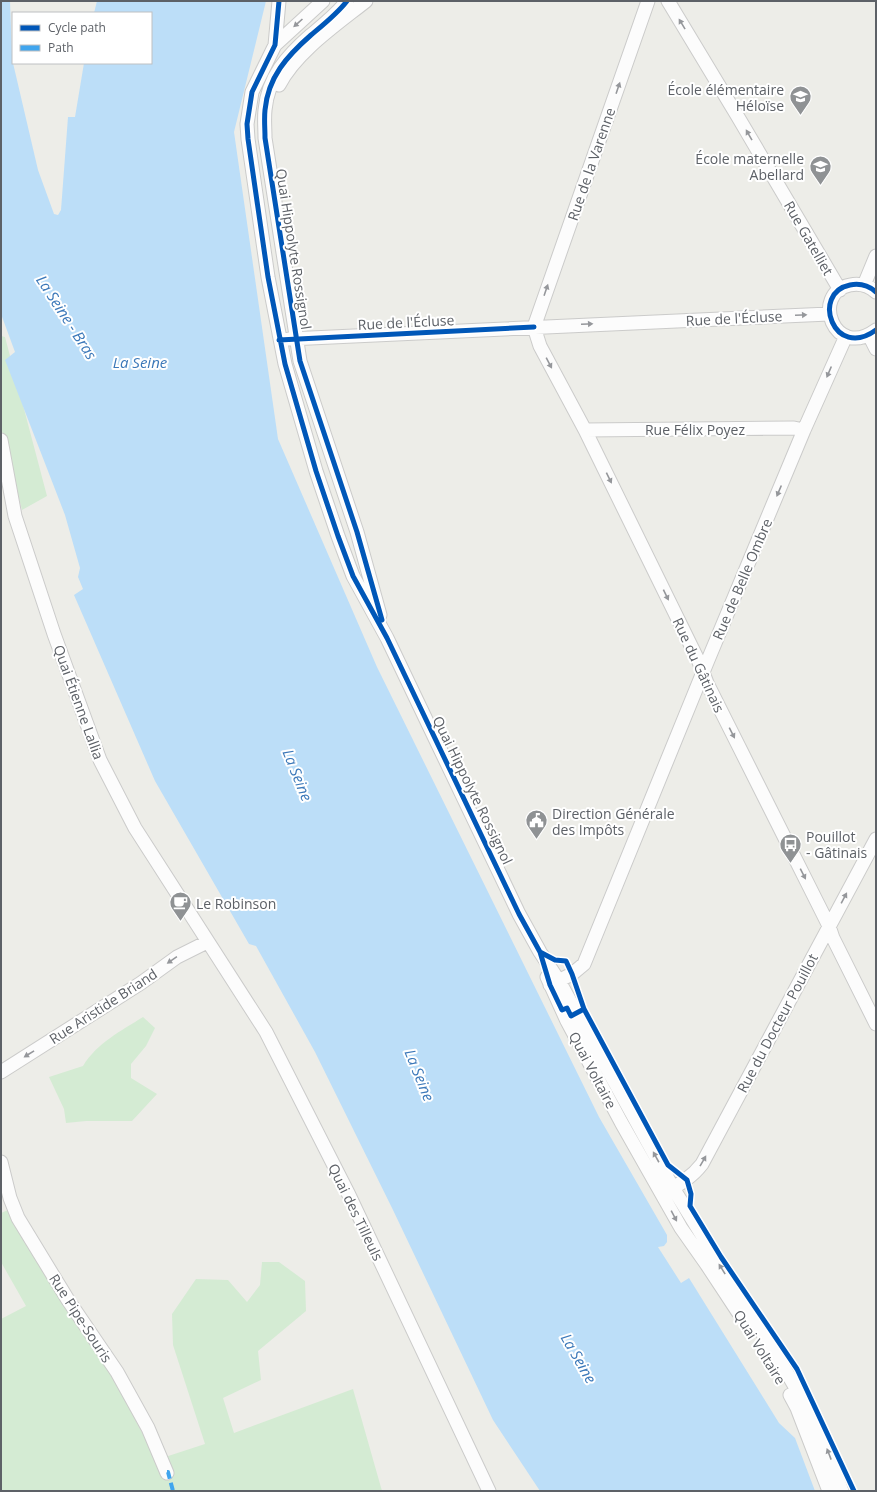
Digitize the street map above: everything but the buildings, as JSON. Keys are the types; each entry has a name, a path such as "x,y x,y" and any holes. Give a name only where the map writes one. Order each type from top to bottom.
{"street":[{"name":"Quai Hippolyte Rossignol","path":"279,1 274,45 252,92 248,124 248,139 268,277 279,340 285,364 314,463 353,576 387,638 519,914 540,952"},
{"path":"274,45 323,1"},
{"name":"Quai Hippolyte Rossignol","path":"347,1 283,62 271,84 265,113 265,138 300,361 357,532 387,638"},
{"path":"265,113 283,78 300,57 366,1"},
{"name":"Rue de la Varenne","path":"534,327 648,1"},
{"name":"Rue Gatelliet","path":"668,1 840,290"},
{"path":"864,285 876,256"},
{"path":"876,292 864,285 847,285 834,296 830,305 830,314 834,327 846,336 858,338 873,333 876,349"},
{"name":"Rue de l'Écluse","path":"279,340 830,314"},
{"name":"Rue du Gâtinais","path":"534,327 540,346 585,430 696,656 707,683 829,926 833,938 871,1000 876,1024"},
{"name":"Rue de Belle Ombre","path":"554,983 572,974 584,964 804,430 846,336"},
{"name":"Rue Félix Poyez","path":"585,430 794,428 804,430"},
{"name":"Quai Étienne Lallia","path":"1,440 15,516 54,634 100,760 135,828 207,942"},
{"name":"Rue du Docteur Pouillot","path":"668,1191 687,1180 702,1164 876,839"},
{"name":"Rue Aristide Briand","path":"1,1072 142,983 177,957 207,942"},
{"name":"Quai des Tilleuls","path":"207,942 266,1032 349,1195 489,1491"},
{"name":"Quai Voltaire","path":"540,952 554,983 567,1021 621,1122 668,1191 790,1378 817,1425 842,1491"},
{"name":"Rue Pipe-Souris","path":"1,1162 10,1198 18,1218 68,1300 117,1372 148,1428 167,1473"},
{"name":"Quai Voltaire","path":"668,1191 681,1228 765,1352 797,1408 829,1491"}],"green space":[{"path":"1,336 5,337 47,496 22,510 1,427"},
{"path":"143,1017 155,1028 146,1046 131,1064 131,1078 157,1094 132,1121 86,1121 66,1123 64,1109 49,1077 83,1066 102,1044"},
{"path":"8,1210 111,1372 156,1460 205,1444 173,1345 172,1314 196,1279 228,1280 247,1302 260,1285 262,1262 279,1262 305,1281 306,1311 258,1351 261,1380 223,1398 234,1433 353,1389 382,1491 1,1491 1,1319 26,1306 1,1262 1,1213"}],"water":[{"name":"La Seine","path":"1,1 10,1 12,64 38,170 54,214 58,215 61,210 68,117 75,117 84,64 152,64 152,12 94,12 97,1 266,1 234,132 278,439 377,667 599,1117 667,1235 667,1242 664,1246 658,1247 681,1283 689,1278 779,1423 795,1438 815,1491 540,1491 493,1420 393,1210 315,1052 256,946 249,944 155,781 74,595 83,589 78,577 80,568 65,515 5,360 15,352 1,314"}],"marked path":[{"path":"167,1472 173,1491"}],"cycle path":[{"path":"279,1 275,45 252,92 247,124 248,139 268,277 285,364 316,471 353,576 387,638 519,914 540,952 550,985 562,1010 567,1008 571,1016 584,1009"},
{"path":"347,1 334,15 294,51 280,68 270,87 267,98 265,113 265,138 300,361 357,532 382,620"},
{"path":"876,292 864,285 850,285 838,291 831,300 830,311 832,322 839,331 849,337 861,337 876,330"},
{"path":"279,340 534,327"},
{"path":"540,952 555,960 566,961 584,1009 668,1165 687,1180 691,1194 690,1206 721,1257 797,1369 854,1491"}],"place":[{"name":"École élémentaire Héloïse","path":"800,116"},
{"name":"École maternelle Abellard","path":"820,186"},
{"name":"Direction Générale des Impôts","path":"537,840"},
{"name":"Pouillot - Gâtinais","path":"790,864"},
{"name":"Le Robinson","path":"180,922"}],"water label":[{"name":"La Seine - Bras","path":"67,317"}]}
